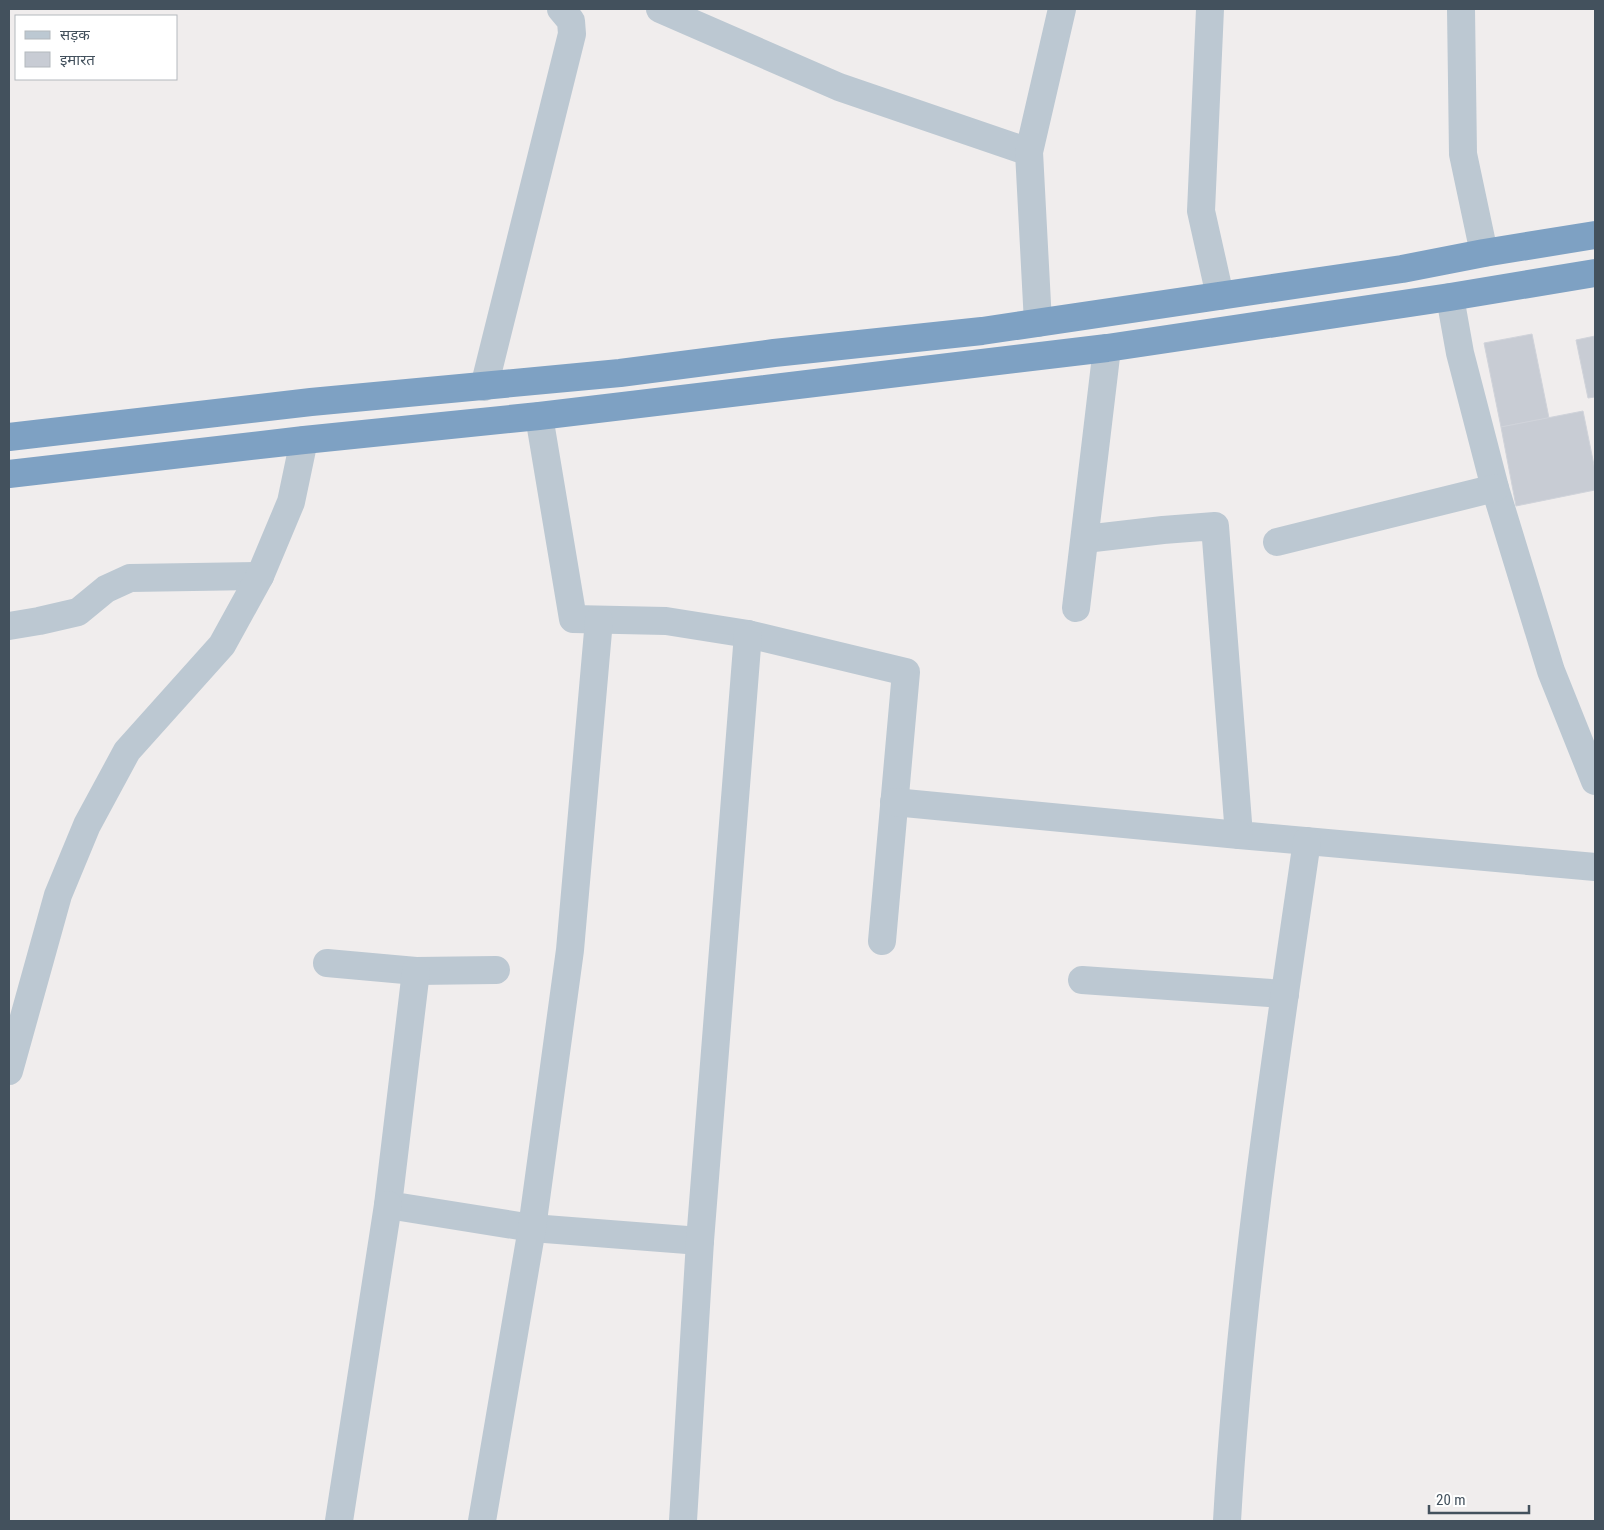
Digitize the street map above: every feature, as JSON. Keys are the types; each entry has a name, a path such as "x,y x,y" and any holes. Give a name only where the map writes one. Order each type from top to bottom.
{"highway":[{"path":"9,437 311,402 620,373 698,362 982,331 1402,269 1484,253 1595,235"},
{"path":"9,474 304,440 539,416 1107,348 1450,297 1595,273"}],"street":[{"path":"484,387 572,34 571,21 561,9"},
{"path":"660,9 839,87 1029,152"},
{"path":"1038,323 1029,152 1062,9"},
{"path":"1210,9 1201,211 1220,296"},
{"path":"1461,9 1463,154 1484,253"},
{"path":"1450,297 1460,353 1495,488 1551,671 1595,781"},
{"path":"1076,608 1107,348"},
{"path":"539,416 573,619 666,621 748,634 906,672 882,941"},
{"path":"9,1071 58,896 87,825 127,750 222,645 260,576 291,502 304,440"},
{"path":"1277,542 1495,488"},
{"path":"1084,539 1215,526 1239,835"},
{"path":"9,626 78,612 106,589 130,578 260,576"},
{"path":"482,1521 532,1228 570,950 599,620"},
{"path":"683,1521 700,1241 748,634"},
{"path":"894,802 1595,867"},
{"path":"1227,1521 1232,1432 1250,1253 1272,1077 1307,841"},
{"path":"327,964 416,971 496,970"},
{"path":"339,1521 388,1206 416,971"},
{"path":"1082,980 1284,994"},
{"path":"388,1206 532,1228 700,1241"}],"building":[{"path":"1532,334 1549,418 1501,427 1484,343"},
{"path":"1595,336 1595,397 1588,398 1576,340"},
{"path":"1583,411 1595,470 1595,490 1516,506 1501,427"}]}
